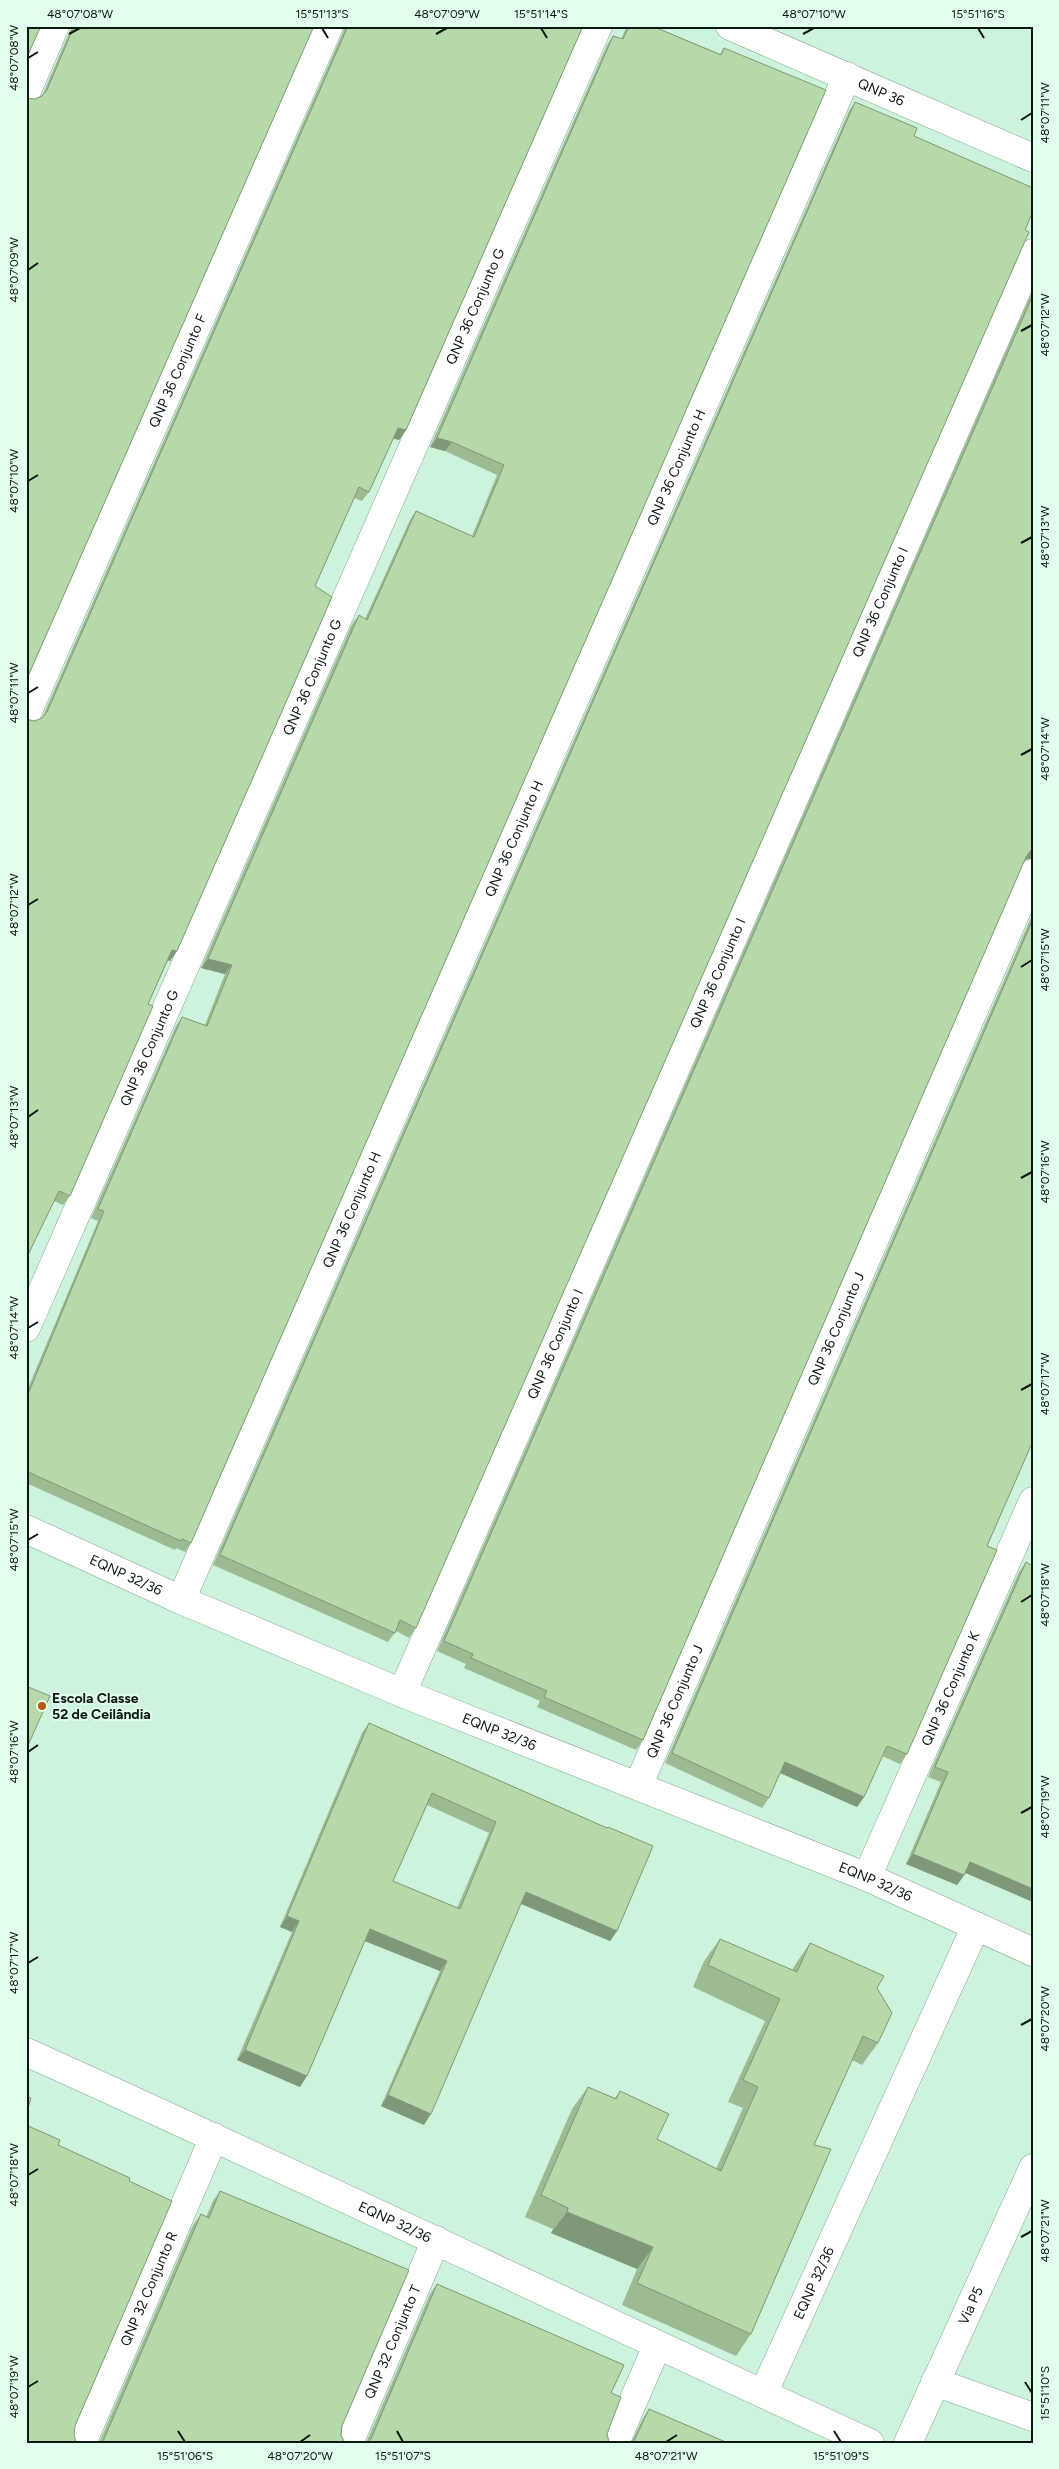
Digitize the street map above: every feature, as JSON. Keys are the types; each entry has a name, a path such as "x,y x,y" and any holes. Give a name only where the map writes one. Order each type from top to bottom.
{"street":[{"path":"26,93 55,26"},
{"name":"QNP 36 Conjunto F","path":"26,715 330,26"},
{"name":"QNP 36 Conjunto G","path":"26,1328 598,26"},
{"name":"QNP 36","path":"730,26 1033,158"},
{"name":"QNP 36 Conjunto H","path":"181,1600 847,76"},
{"name":"QNP 36 Conjunto I","path":"402,1693 1033,253"},
{"name":"QNP 36 Conjunto J","path":"638,1786 1033,873"},
{"name":"QNP 36 Conjunto K","path":"867,1876 1033,1501"},
{"name":"EQNP 32/36","path":"26,1529 181,1600 402,1693 867,1876 1033,1952"},
{"name":"EQNP 32/36","path":"763,2394 976,1926"},
{"name":"EQNP 32/36","path":"26,2052 214,2137 436,2240 657,2346 870,2443"},
{"name":"QNP 32 Conjunto R","path":"82,2443 214,2137"},
{"name":"Via P5","path":"908,2443 1033,2168"},
{"name":"QNP 32 Conjunto T","path":"349,2443 436,2240"},
{"path":"614,2443 657,2346"},
{"path":"935,2382 1033,2417"}],"building":[{"path":"26,26 41,26 26,59"},
{"path":"74,26 314,26 26,681 26,98 35,99 42,96 47,90"},
{"path":"348,26 583,26 406,430 398,428 369,492 359,487 315,586 332,597 177,951 172,950 148,1004 153,1006 70,1196 59,1191 26,1259 26,719 34,721 42,718 47,712"},
{"path":"629,26 652,26 721,55 724,48 826,90 191,1543 182,1539 181,1541 26,1471 26,1399 104,1211 98,1209 182,1017 207,1026 232,965 208,959 359,615 367,620 416,511 474,537 504,465 452,442 437,438 613,36 623,39"},
{"path":"855,102 917,128 914,136 1033,188 1033,211 1025,230 1029,232 416,1628 400,1620 395,1633 220,1555"},
{"path":"1033,295 1033,850 1026,857 643,1740 544,1697 547,1691 471,1658 473,1654 444,1641"},
{"path":"1033,919 1033,1441 987,1546 997,1550 907,1754 887,1746 864,1797 785,1762 769,1798 672,1753"},
{"path":"1026,1562 1033,1566 1033,1889 970,1862 964,1875 913,1854 948,1772 935,1767"},
{"path":"26,1686 50,1696 26,1750"},
{"path":"369,1723 607,1828 653,1846 617,1931 526,1892 431,2114 388,2095 447,1961 370,1929 307,2076 245,2050 299,1921 287,1916","holes":["432,1793 496,1822 460,1909 393,1881"]},
{"path":"720,1939 797,1972 810,1943 884,1976 877,1988 892,2013 878,2043 863,2036 814,2145 831,2149 751,2334 637,2283 653,2247 567,2212 568,2208 541,2195 588,2087 616,2099 620,2091 669,2114 657,2139 721,2171 758,2087 743,2080 780,1999 708,1965"},
{"path":"26,2096 31,2098 26,2115"},
{"path":"26,2125 60,2140 58,2145 130,2178 129,2181 172,2201 75,2426 74,2435 78,2443 26,2443"},
{"path":"220,2191 409,2270 342,2426 341,2435 345,2443 101,2443 201,2214 209,2218"},
{"path":"437,2284 624,2365 611,2393 621,2397 607,2434 611,2443 368,2443"},
{"path":"649,2409 728,2443 633,2443"}],"place":[{"name":"Escola Classe 52 de Ceilândia","path":"42,1706"}]}
